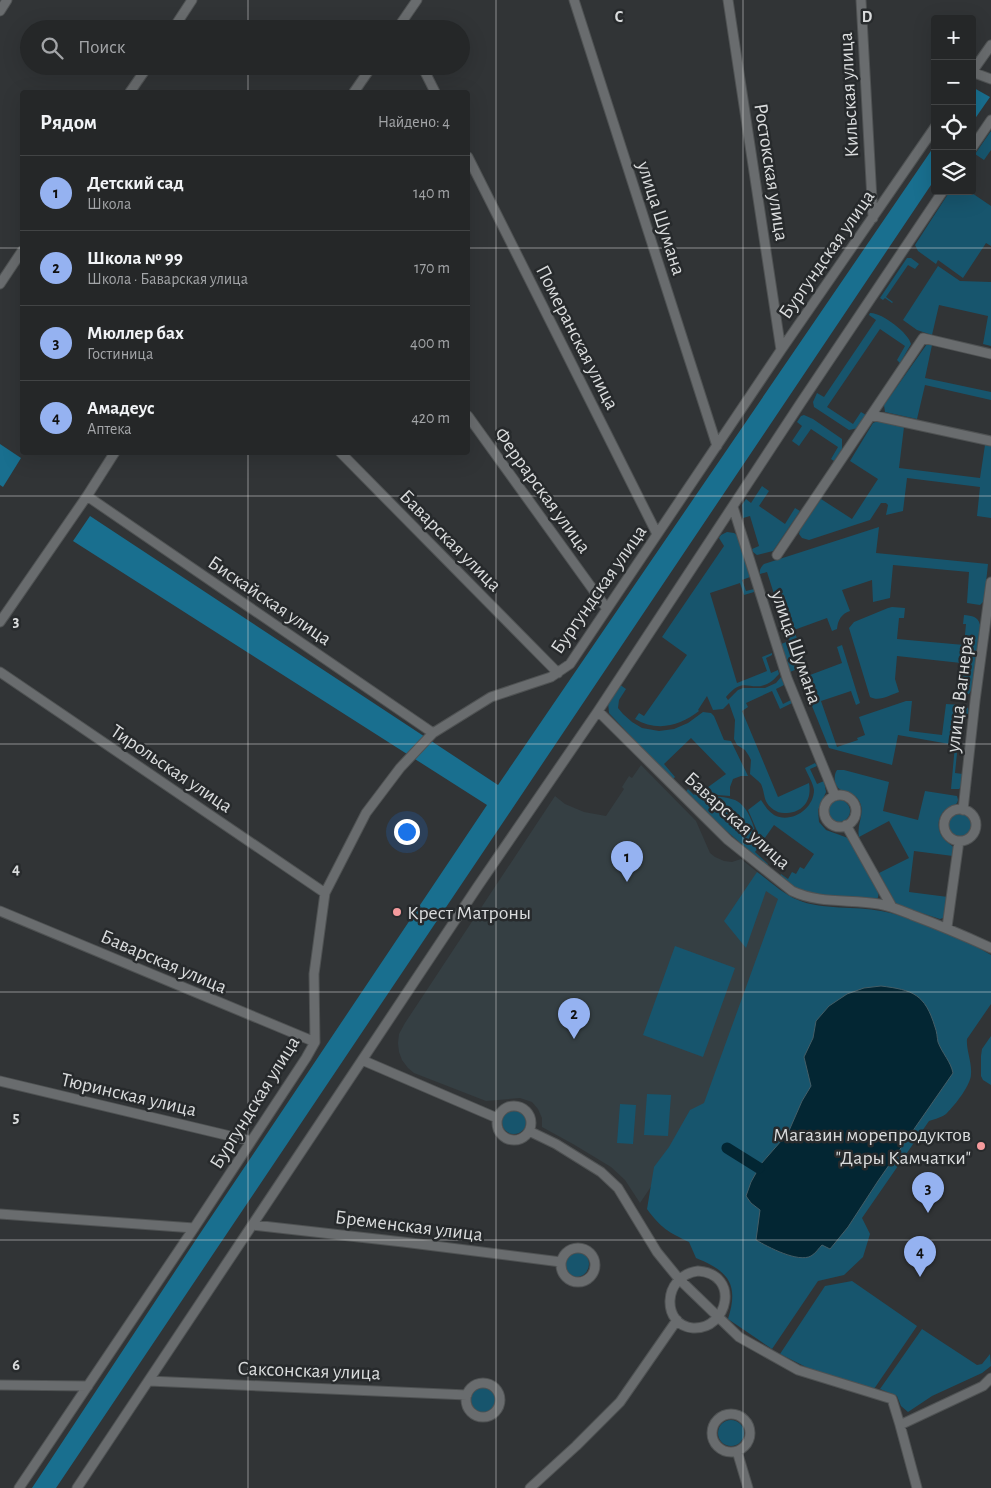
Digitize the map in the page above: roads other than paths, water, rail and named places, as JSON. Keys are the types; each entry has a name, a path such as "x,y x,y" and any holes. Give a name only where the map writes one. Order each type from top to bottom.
{"street":[{"path":"0,11 7,0"},
{"path":"179,20 192,0"},
{"path":"404,20 417,0"},
{"name":"улица Шумана","path":"574,0 717,446"},
{"name":"Ростокская улица","path":"728,0 781,350"},
{"name":"Кильская улица","path":"861,0 872,218"},
{"path":"976,66 991,45"},
{"path":"976,73 991,79"},
{"path":"131,90 142,75"},
{"path":"355,90 366,75"},
{"path":"426,75 434,90"},
{"path":"976,142 991,120"},
{"name":"Бургундская улица","path":"19,1488 194,1228 315,1042 314,974 325,893 366,812 400,768 433,733 491,697 551,677 570,664 781,350 931,133"},
{"name":"Померанская улица","path":"470,161 658,534"},
{"path":"77,1488 478,886 598,711 940,195"},
{"path":"0,284 20,254"},
{"path":"777,555 923,338 991,354"},
{"path":"871,415 991,441"},
{"name":"Феррарская улица","path":"470,419 607,609"},
{"path":"0,622 113,455"},
{"name":"Баварская улица","path":"343,455 558,673"},
{"name":"Бискайская улица","path":"87,496 433,733"},
{"name":"улица Шумана","path":"733,507 787,678 835,796"},
{"name":"улица Вагнера","path":"963,810 991,582"},
{"name":"Тирольская улица","path":"0,672 325,893"},
{"name":"Баварская улица","path":"598,711 728,840 792,891 802,896 814,898 880,904 892,907 947,927 991,948"},
{"path":"835,796 846,796 854,803 856,813 851,822 846,825 841,827 831,824 825,816 824,812 827,802 835,796"},
{"path":"963,810 970,813 973,817 975,827 970,837 959,841 951,839 947,835 944,820 950,812 963,810"},
{"path":"846,825 892,907"},
{"path":"947,927 959,841"},
{"name":"Баварская улица","path":"0,912 315,1042"},
{"path":"362,1060 497,1118"},
{"name":"Тюринская улица","path":"0,1081 251,1141"},
{"path":"516,1105 528,1112 531,1122 529,1131 521,1138 510,1140 501,1134 497,1118 506,1107 516,1105"},
{"path":"529,1131 556,1144 601,1172 618,1188 658,1252 679,1279 739,1337 798,1370 892,1399 917,1488"},
{"path":"0,1214 194,1228"},
{"name":"Бременская улица","path":"253,1225 561,1262"},
{"path":"698,1271 710,1273 719,1278 726,1298 718,1317 698,1328 690,1328 677,1320 670,1307 670,1296 674,1285 679,1279 684,1275 698,1271"},
{"path":"530,1488 620,1402 677,1320"},
{"path":"900,1425 983,1386 991,1378"},
{"name":"Саксонская улица","path":"149,1381 467,1395"},
{"path":"0,1385 88,1386"},
{"path":"734,1414 739,1416 743,1418 749,1427 750,1437 748,1442 742,1449 737,1451 728,1452 720,1450 712,1439 715,1422 724,1415 734,1414"},
{"path":"737,1451 748,1488"}],"waterway":[{"path":"727,1148 759,1168"}],"place":[{"name":"Детский сад","path":"627,882"},
{"name":"Крест Матроны","path":"397,912"},
{"name":"Школа № 99","path":"574,1039"},
{"name":"Магазин морепродуктов \"Дары Камчатки\"","path":"981,1146"},
{"name":"Мюллер бах","path":"928,1213"},
{"name":"Амадеус","path":"920,1277"}]}
